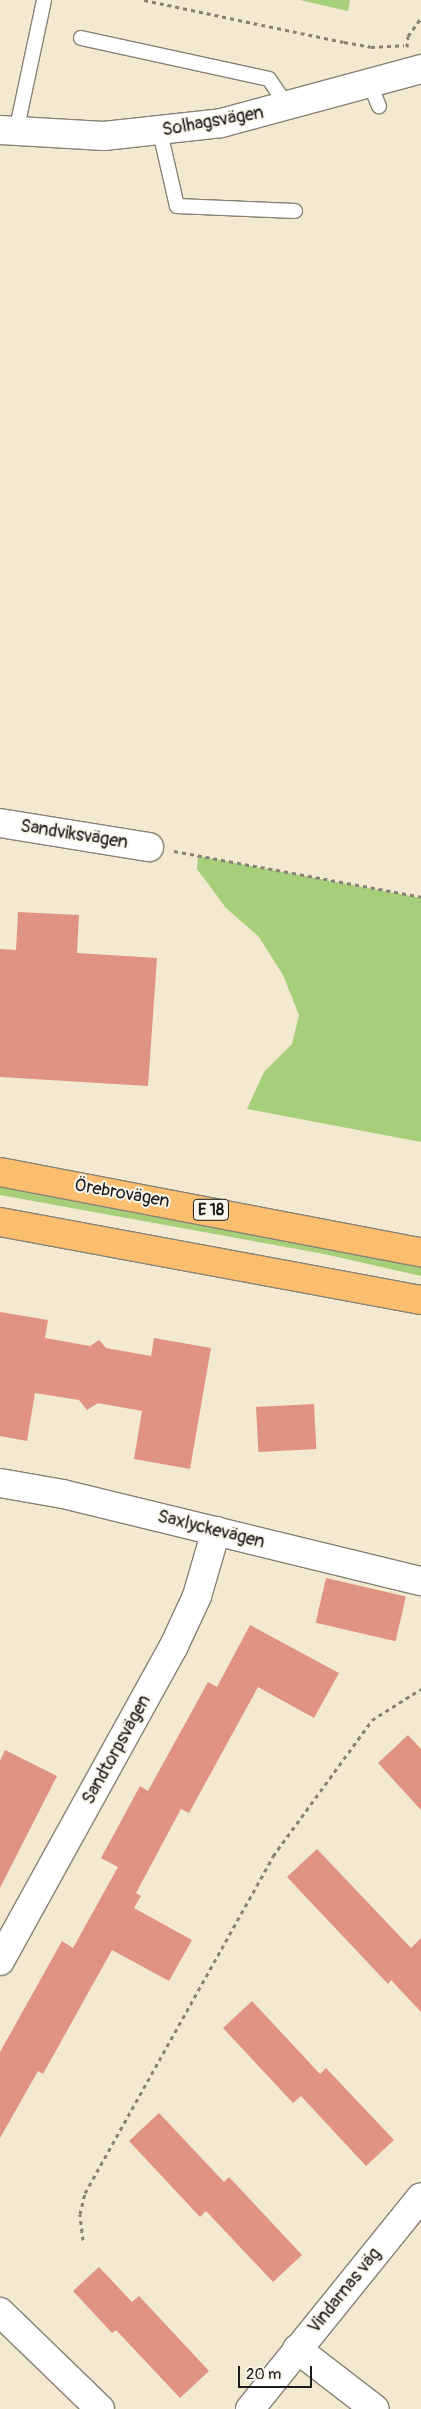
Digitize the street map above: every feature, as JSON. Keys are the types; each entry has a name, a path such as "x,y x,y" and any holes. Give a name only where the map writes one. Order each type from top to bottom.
{"highway":[{"name":"Örebrovägen","path":"0,1172 421,1252"},
{"path":"0,1222 421,1300"}],"street":[{"name":"Solhagsvägen","path":"8,131 104,136 160,132 221,123 288,108 375,95 421,69"},
{"name":"Sandviksvägen","path":"0,823 149,846"},
{"name":"Saxlyckevägen","path":"0,1483 63,1494 421,1581"},
{"name":"Sandtorpsvägen","path":"0,1961 173,1648 197,1596 216,1531"},
{"name":"Vindarnas väg","path":"250,2409 421,2197"},
{"path":"0,2312 100,2409"},
{"path":"297,2349 374,2409"}],"lane":[{"path":"8,131 44,0"},
{"path":"81,38 269,79 288,108"},
{"path":"160,132 177,206 295,210"}],"path":[{"path":"144,0 344,42 371,46 406,44"},
{"path":"149,846 421,897"},
{"path":"82,2240 80,2214 85,2193 272,1856 372,1720 421,1689"}],"green space":[{"path":"300,0 350,0 348,11"},
{"path":"198,856 421,898 421,1142 247,1109 264,1072 292,1044 299,1015 283,975 259,937 226,908 197,869"},
{"path":"0,1182 421,1263 421,1276 324,1254 0,1195"}],"building":[{"path":"18,912 79,915 77,953 157,958 148,1086 0,1077 0,949 16,950"},
{"path":"0,1312 48,1320 45,1338 90,1346 99,1340 106,1348 151,1356 154,1338 211,1348 190,1469 134,1459 142,1411 98,1403 87,1410 79,1400 35,1393 27,1441 0,1436"},
{"path":"314,1404 316,1449 258,1452 256,1407"},
{"path":"326,1578 406,1596 396,1641 316,1623"},
{"path":"250,1625 339,1673 314,1718 258,1687 189,1813 181,1809 136,1893 141,1896 134,1908 192,1940 169,1981 112,1950 43,2074 38,2071 0,2138 0,2052 62,1941 73,1948 118,1867 101,1858 140,1786 148,1791 208,1682 217,1687"},
{"path":"408,1735 421,1749 421,1810 378,1763"},
{"path":"5,1750 57,1776 0,1888 0,1761"},
{"path":"317,1849 411,1948 421,1938 421,2012 391,1980 388,1984 287,1877"},
{"path":"252,2001 320,2074 326,2068 394,2140 366,2166 301,2096 293,2103 223,2028"},
{"path":"159,2113 224,2182 229,2177 302,2255 273,2282 206,2211 200,2217 129,2141"},
{"path":"99,2267 132,2302 139,2296 209,2371 180,2398 116,2330 112,2333 73,2291"}]}
